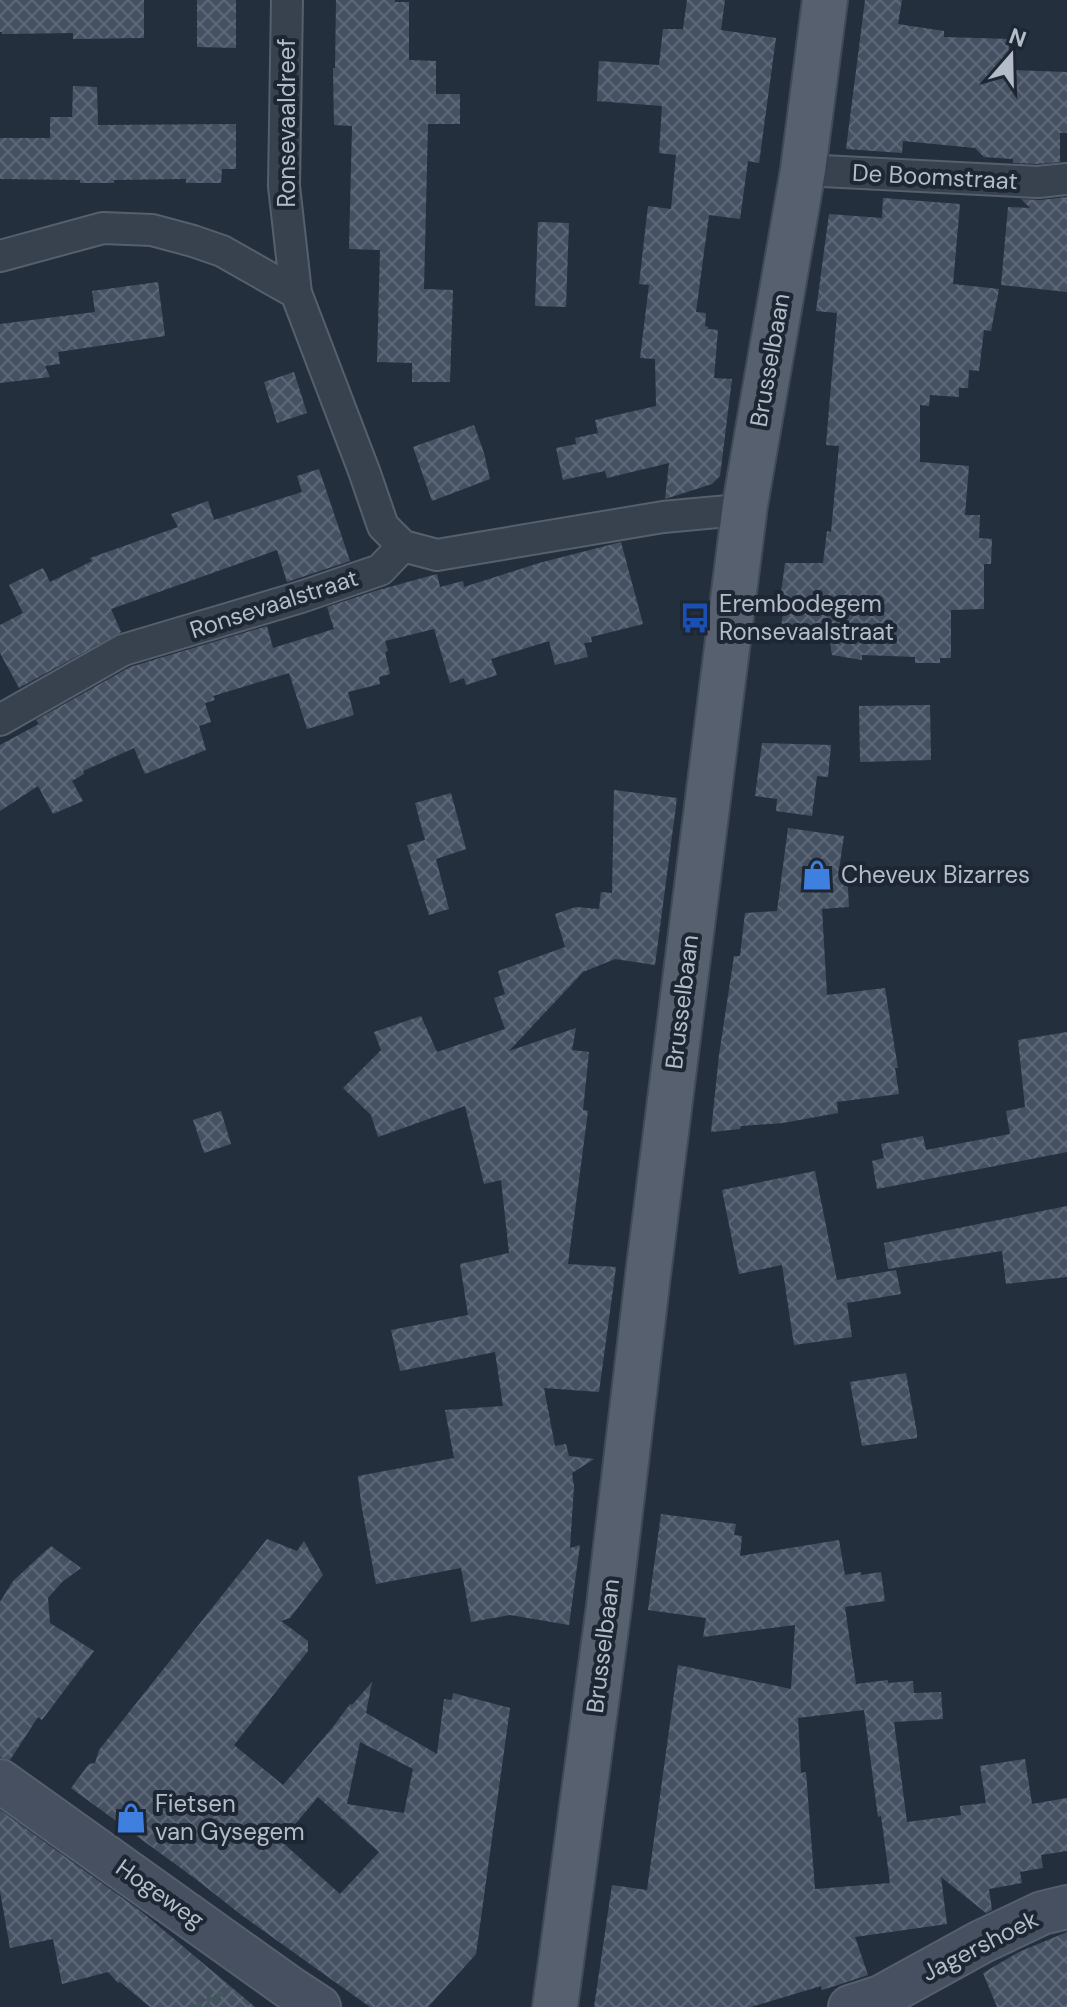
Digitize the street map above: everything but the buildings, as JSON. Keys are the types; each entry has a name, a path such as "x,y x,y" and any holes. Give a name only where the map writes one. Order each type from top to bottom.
{"main road":[{"name":"Brusselbaan","path":"555,2007 609,1606 745,505 803,170 825,0"}],"street":[{"name":"Ronsevaaldreef","path":"287,0 284,186 296,293 383,526 403,546"},
{"name":"De Boomstraat","path":"803,170 1038,182 1067,179"},
{"path":"0,256 103,228 152,230 222,251 296,293"},
{"path":"403,546 437,555 663,517 728,511 745,505"},
{"name":"Ronsevaalstraat","path":"0,720 123,650 380,570 403,546"},
{"name":"Hogeweg","path":"0,1781 298,2001"},
{"name":"Jagershoek","path":"850,2007 881,1997 981,1942 1042,1913 1067,1907"}],"place":[{"name":"Erembodegem Ronsevaalstraat","path":"695,618"},
{"name":"Cheveux Bizarres","path":"817,875"},
{"name":"Fietsen van Gysegem","path":"131,1818"}]}
